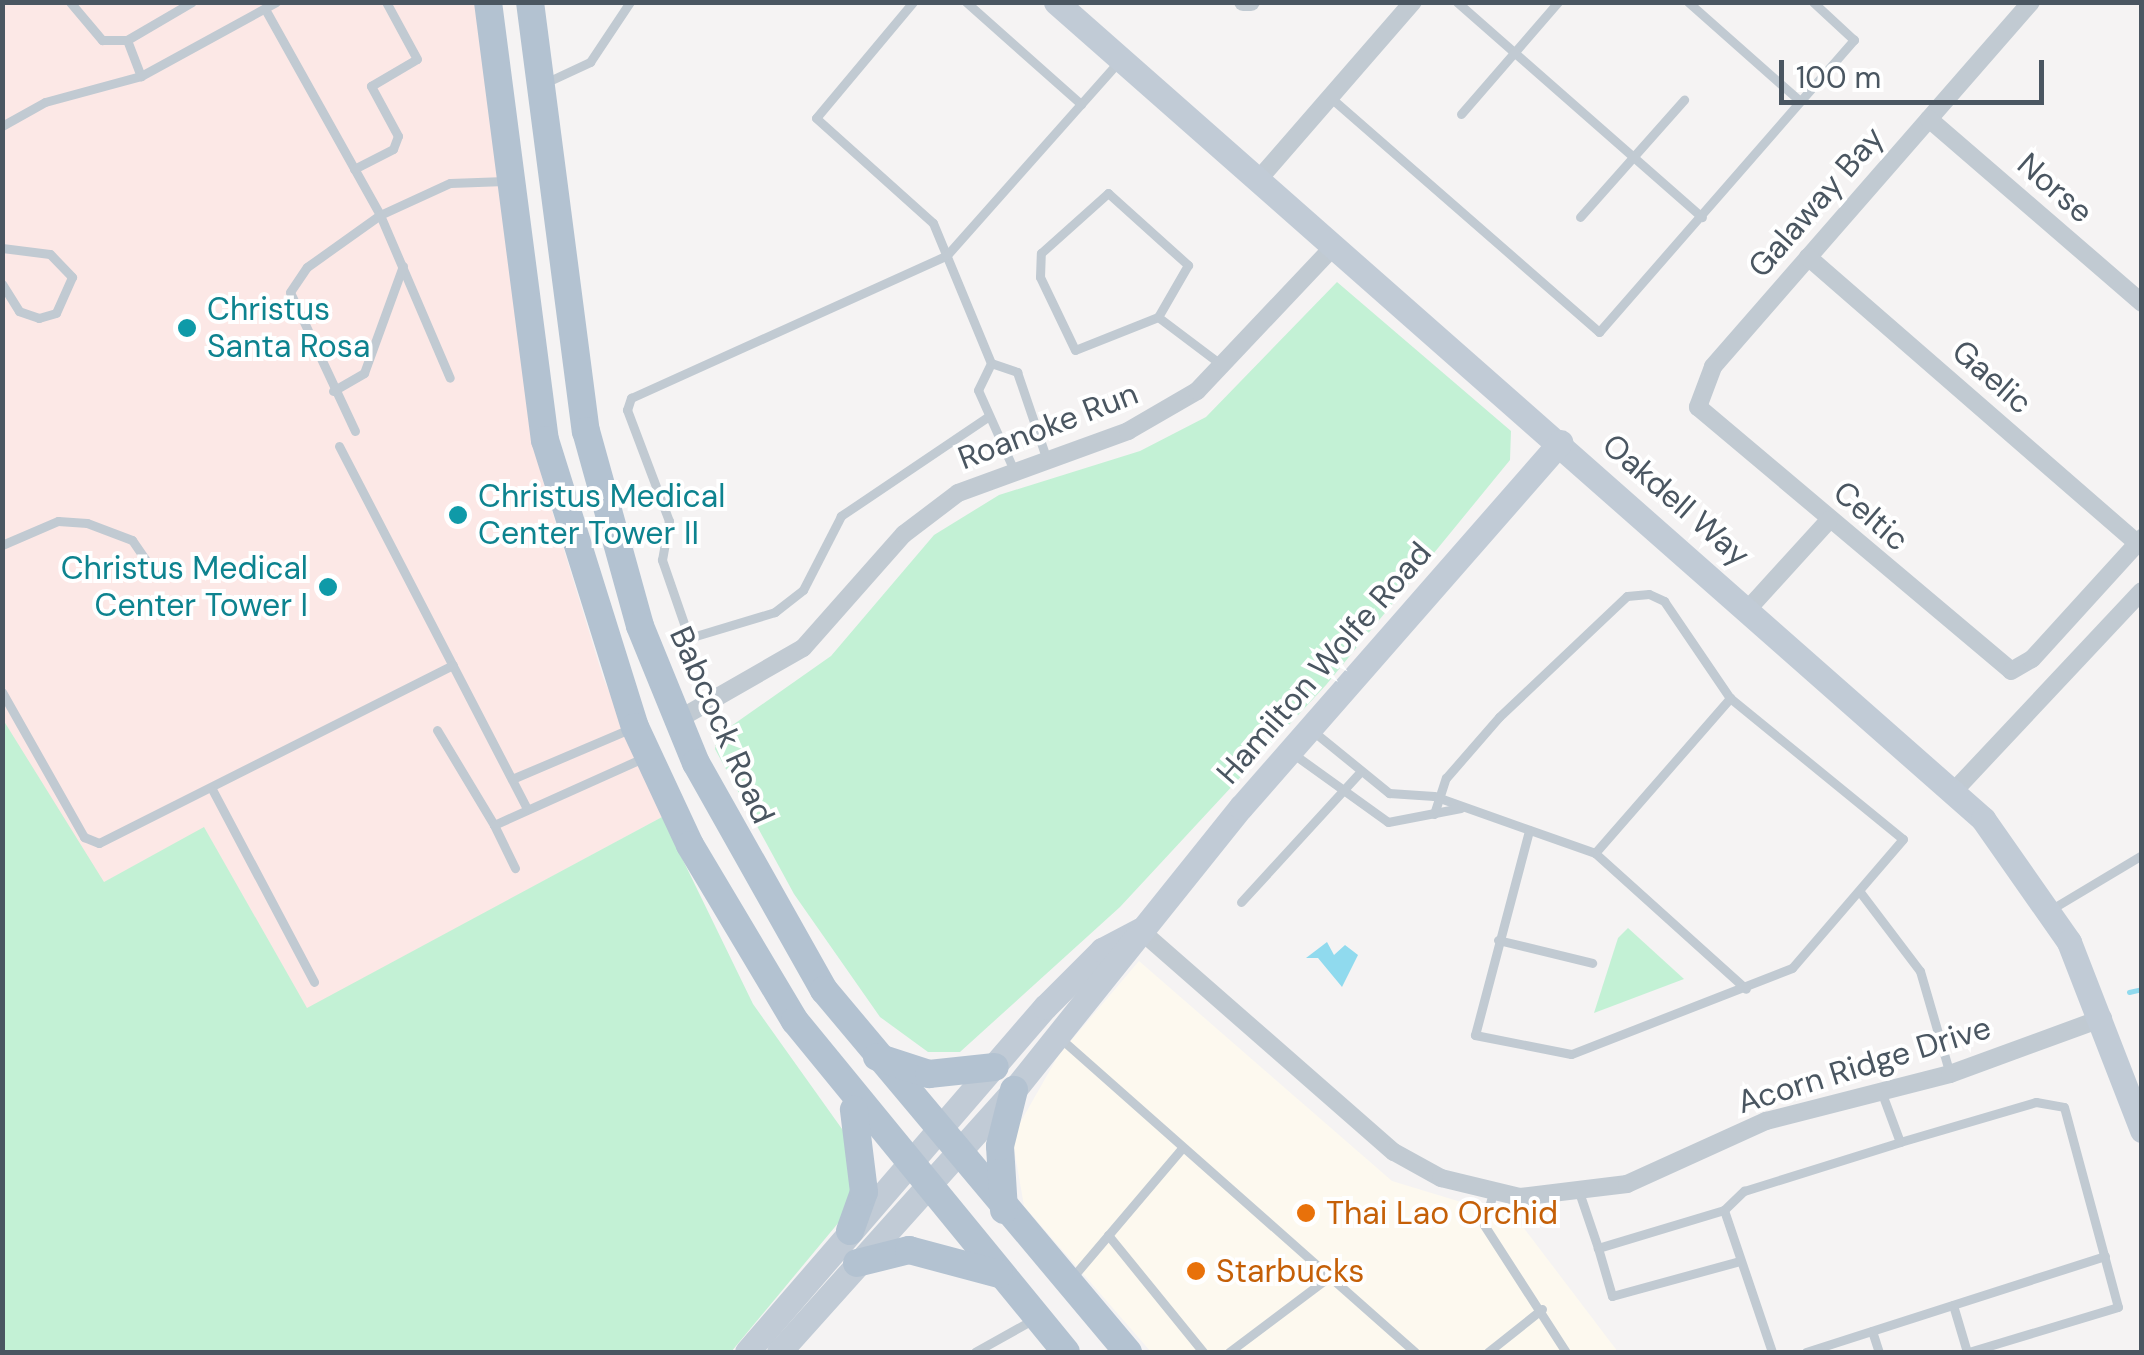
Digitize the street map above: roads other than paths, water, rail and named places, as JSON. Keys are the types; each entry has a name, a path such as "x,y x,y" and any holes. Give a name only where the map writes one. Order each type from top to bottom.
{"main road":[{"path":"488,2 513,181 529,348 568,524 635,728 733,924 852,1099 1066,1352"},
{"name":"Babcock Road","path":"530,2 573,343 612,538 679,719 734,840 824,990 936,1132 1128,1352"},
{"path":"529,348 573,343"},
{"path":"635,728 664,737 706,826 734,840"},
{"path":"878,1057 929,1074 995,1067"},
{"path":"1004,1210 1000,1146 1014,1090"},
{"path":"850,1230 864,1165 852,1099"},
{"path":"857,1263 934,1252 999,1274"}],"street":[{"path":"1258,180 1413,2"},
{"name":"Galaway Bay","path":"1698,402 1713,367 2031,2"},
{"name":"Oakdell Way","path":"1064,5 1954,791 2050,910 2103,1018 2142,1130"},
{"name":"Norse","path":"1929,119 2142,303"},
{"name":"Roanoke Run","path":"679,719 803,648 904,534 1012,466 1128,431 1225,368 1334,246"},
{"name":"Gaelic","path":"1808,257 2139,540"},
{"name":"Celtic","path":"1698,402 1829,520 2010,671 2032,659 2139,540"},
{"name":"Hamilton Wolfe Road","path":"779,1352 1014,1090 1140,930 1309,728 1561,442"},
{"path":"1749,608 1829,520"},
{"path":"1954,791 2142,591"},
{"name":"Hamilton Wolfe Road","path":"747,1352 936,1132 1102,950 1140,930"},
{"name":"Acorn Ridge Drive","path":"1140,930 1394,1152 1493,1193 1580,1195 1766,1121 1950,1074 2103,1018"}],"lane":[{"path":"70,2 102,40 127,40 192,2"},
{"path":"2,126 45,102 141,76 276,2"},
{"path":"354,169 393,149 398,136 370,86 417,59 386,2"},
{"path":"539,84 590,62 630,2"},
{"path":"913,2 816,118 934,223 991,363 1017,372 1046,456"},
{"path":"966,2 1080,104"},
{"path":"1456,2 1702,217"},
{"path":"1461,114 1558,2"},
{"path":"1688,2 1800,101"},
{"path":"1332,98 1599,332 1854,40 1812,2"},
{"path":"265,9 380,215 450,378"},
{"path":"127,40 141,76"},
{"path":"989,416 942,444 917,473 841,516 803,590 775,612 688,638 662,560 669,520 627,410 631,398 947,255 1121,59"},
{"path":"1580,217 1684,100"},
{"path":"355,432 290,292 307,267 380,215 450,183 513,181"},
{"path":"1108,193 1188,265 1158,317 1075,350 1040,277 1041,253 1108,193"},
{"path":"2,248 50,254 72,276 56,313 39,318 19,311 2,284"},
{"path":"333,391 364,373 402,266"},
{"path":"1158,317 1225,368"},
{"path":"991,363 978,376 989,416 1012,466"},
{"path":"339,446 526,806"},
{"path":"2,545 58,521 87,522 132,540 156,576"},
{"path":"1434,814 1434,796 1499,717 1627,596 1664,601 1730,698 1903,839 1792,968 1571,1054 1475,1036 1529,830"},
{"path":"2,692 84,836 120,840 453,665"},
{"path":"1595,852 1730,698"},
{"path":"512,779 635,728"},
{"path":"1309,728 1389,793 1434,796 1595,852 1746,989"},
{"path":"437,730 515,868"},
{"path":"1290,751 1341,795 1388,822 1464,808"},
{"path":"494,825 526,806 647,756"},
{"path":"1242,902 1360,772"},
{"path":"214,790 314,982"},
{"path":"2050,910 2142,856"},
{"path":"1860,892 1920,971 1950,1074"},
{"path":"1498,940 1592,963"},
{"path":"1058,1036 1182,1148 1332,1274 1415,1352"},
{"path":"1881,1091 1900,1142"},
{"path":"1598,1248 1724,1210 1744,1191 1900,1142 2036,1102 2064,1107 2118,1307 1968,1352 1954,1305"},
{"path":"1068,1282 1182,1148"},
{"path":"1493,1193 1484,1225 1542,1309 1566,1352"},
{"path":"1580,1195 1612,1296 1740,1260"},
{"path":"1724,1210 1772,1352"},
{"path":"1108,1235 1203,1352"},
{"path":"1806,1352 2105,1256"},
{"path":"1229,1352 1332,1274"},
{"path":"1488,1352 1542,1309"},
{"path":"975,1352 1036,1318"},
{"path":"1872,1331 1880,1352"}],"water":[{"path":"1327,942 1334,955 1345,945 1358,955 1342,987 1318,958 1306,958"}],"waterway":[{"path":"2129,992 2142,989"}],"place":[{"name":"Christus Santa Rosa","path":"187,328"},
{"name":"Christus Medical Center Tower II","path":"458,515"},
{"name":"Christus Medical Center Tower I","path":"328,587"},
{"name":"Thai Lao Orchid","path":"1306,1213"},
{"name":"Starbucks","path":"1196,1271"}]}
